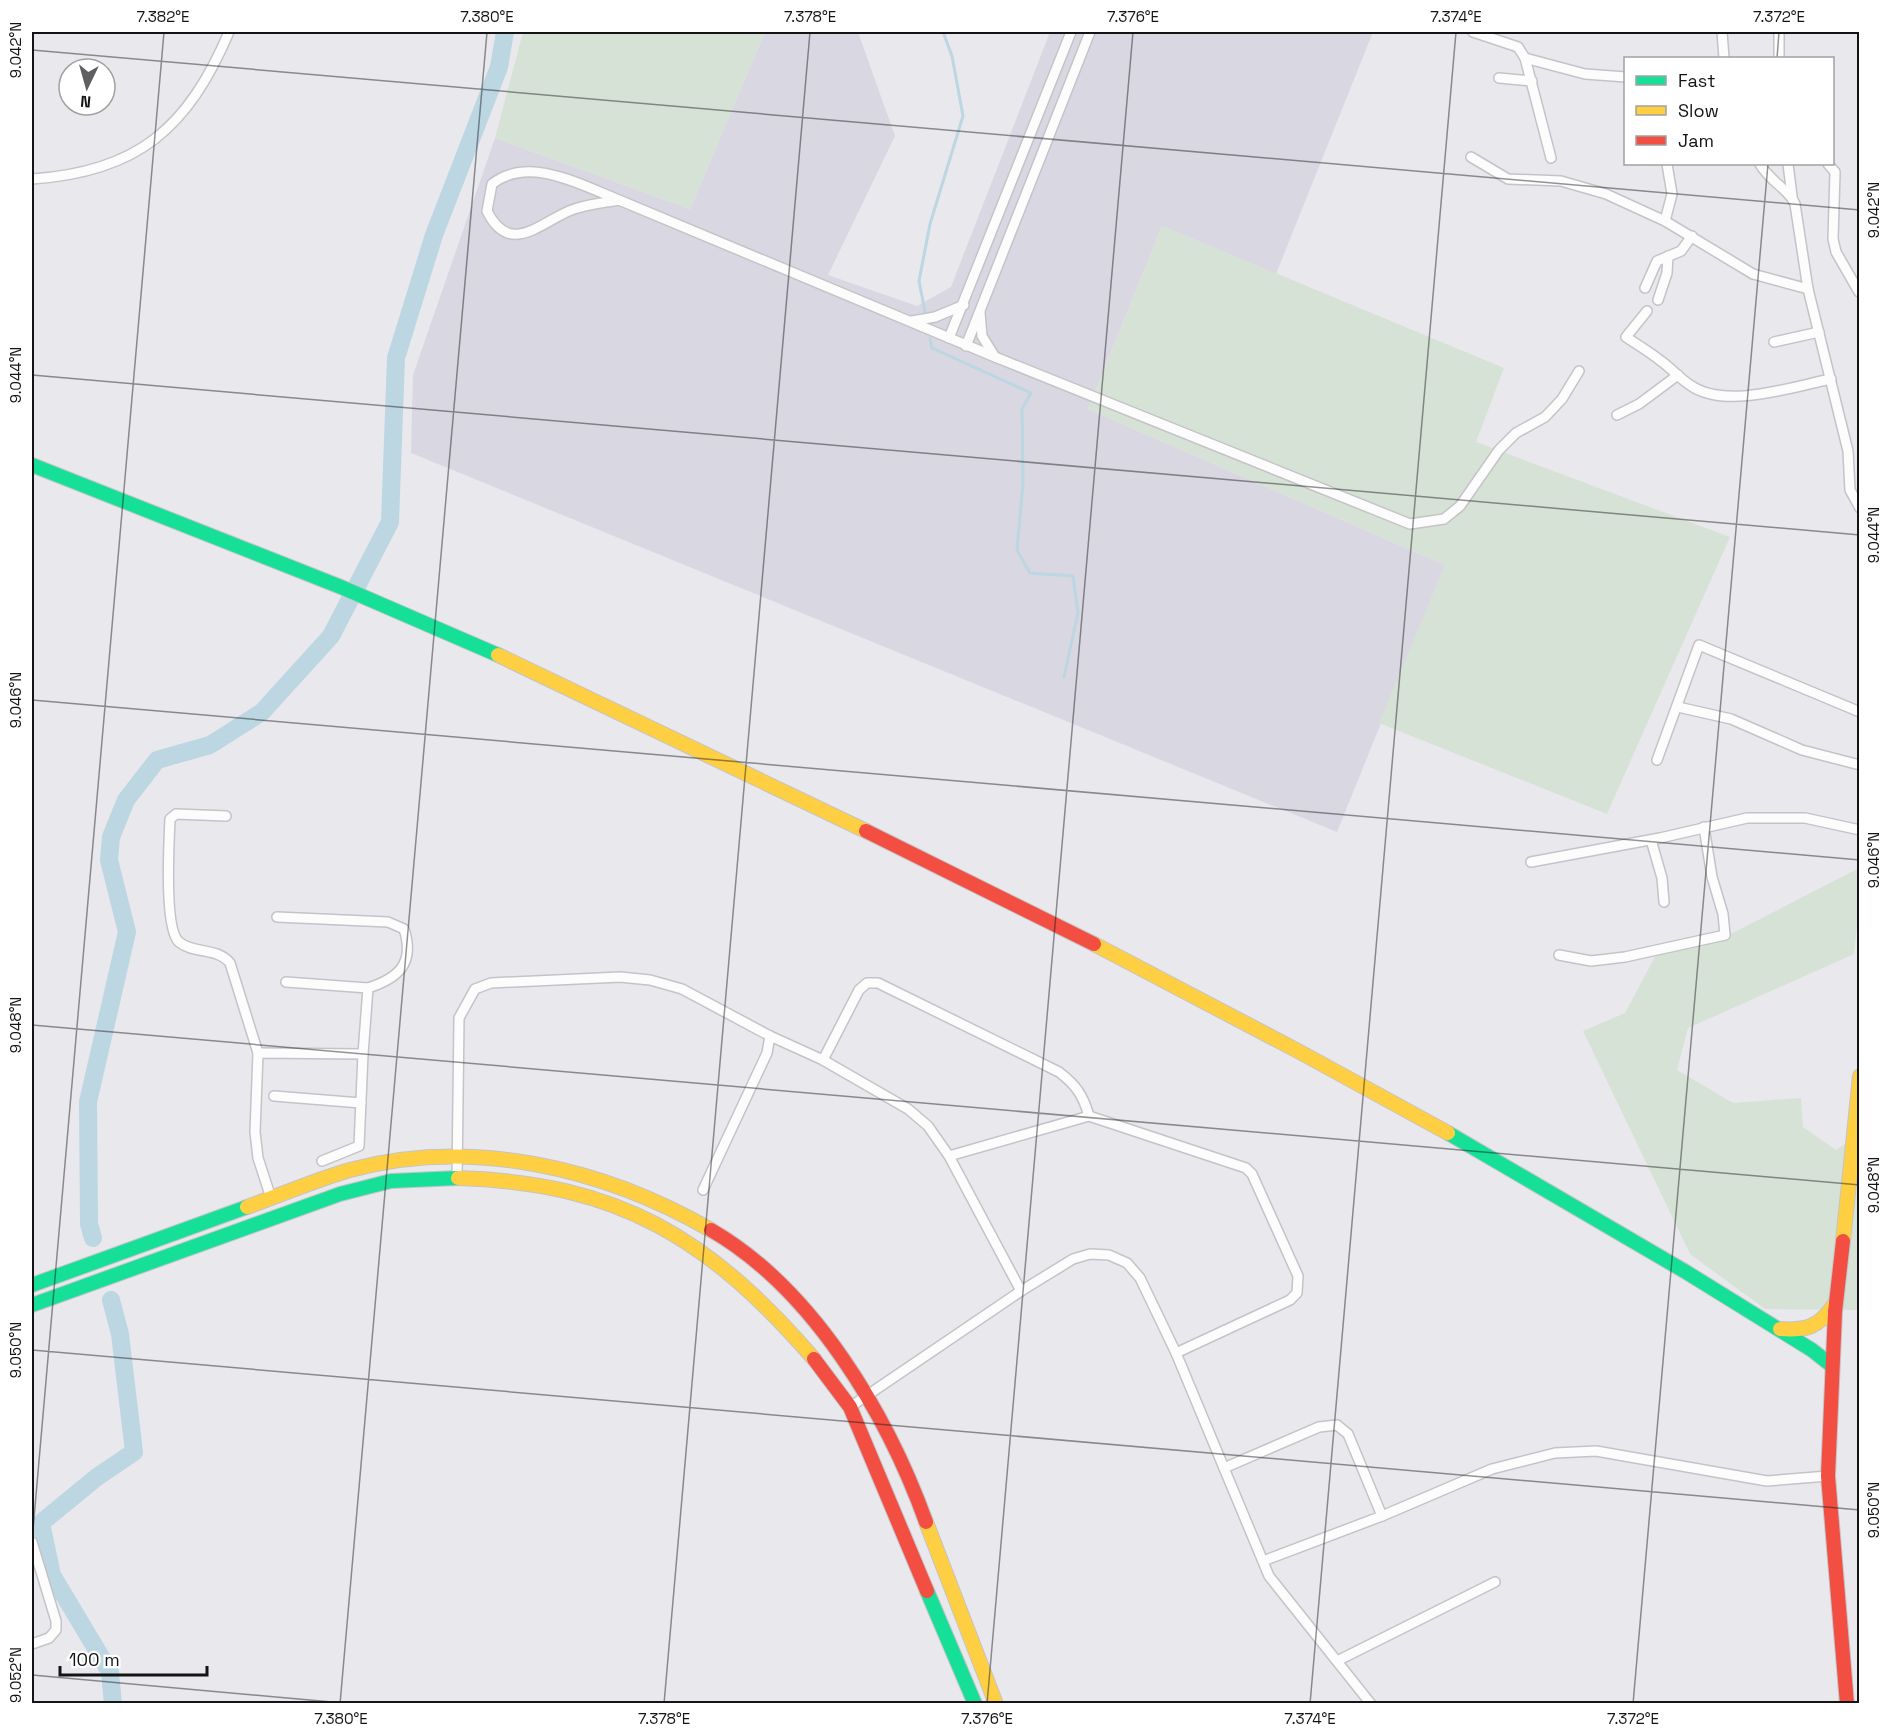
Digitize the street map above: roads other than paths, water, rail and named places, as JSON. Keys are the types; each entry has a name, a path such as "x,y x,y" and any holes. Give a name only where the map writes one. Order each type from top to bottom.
{"street":[{"path":"32,179 70,177 117,163 157,137 190,106 212,72 229,32"},
{"path":"949,338 1071,32"},
{"path":"966,345 1090,32"},
{"path":"1473,32 1518,47 1525,58 1551,158"},
{"path":"1722,32 1724,57"},
{"path":"1779,32 1779,57"},
{"path":"1525,58 1585,74 1624,77"},
{"path":"1499,78 1532,81"},
{"path":"1471,158 1508,179 1561,181 1606,195 1665,220 1753,274 1809,289"},
{"path":"1665,220 1672,194 1667,165"},
{"path":"1761,165 1769,178 1792,196"},
{"path":"1788,165 1809,289 1848,450 1850,490 1860,508"},
{"path":"1829,165 1835,172 1833,239 1836,252 1859,292"},
{"path":"619,200 570,210 526,234 510,234 500,228 487,211 492,184 505,174 536,171 573,182 619,200 995,357 1410,524 1444,519 1460,506 1499,450 1516,433 1545,417 1562,399 1579,371"},
{"path":"1645,288 1657,261 1681,251 1692,236"},
{"path":"1658,300 1667,273 1668,256"},
{"path":"909,321 935,317 964,305"},
{"path":"980,311 982,336 995,357"},
{"path":"1647,311 1626,337 1690,386 1705,393 1732,397 1831,379"},
{"path":"1774,342 1819,332"},
{"path":"1617,415 1639,404 1678,375"},
{"path":"32,465 383,604 515,663 947,869 1296,1049 1654,1252 1778,1329 1831,1365"},
{"path":"1657,760 1699,645 1860,712"},
{"path":"1678,707 1731,719 1802,750 1860,765"},
{"path":"226,816 176,814 170,819 168,879 174,936 182,944 219,954 230,963 258,1053 255,1132 258,1158 271,1198"},
{"path":"1531,862 1651,840 1747,818 1805,818 1860,830"},
{"path":"1559,955 1591,961 1624,957 1725,935 1723,914 1712,877 1704,827"},
{"path":"1651,840 1662,878 1664,902"},
{"path":"277,917 388,922 404,929 407,939 406,956 401,971 385,982 368,988 286,982"},
{"path":"456,1178 459,1018 475,989 491,983 620,977 650,980 682,989 770,1036 823,1060 908,1109 928,1126 949,1156 1021,1291"},
{"path":"823,1060 859,990 867,983 878,983 1059,1072 1083,1095 1089,1116"},
{"path":"322,1161 359,1146 368,988"},
{"path":"703,1190 767,1053 770,1036"},
{"path":"258,1053 363,1054"},
{"path":"1847,1704 1828,1476 1831,1365 1836,1302 1860,1076"},
{"path":"274,1096 361,1103"},
{"path":"949,1156 1089,1116 1245,1167 1252,1174 1299,1276 1297,1293 1290,1300 1176,1353"},
{"path":"32,1285 351,1170 427,1159 457,1158 520,1162 569,1169 645,1196 696,1220 744,1252 792,1297 836,1349 867,1397 899,1456 996,1704"},
{"path":"32,1305 148,1259 353,1189 393,1181 456,1178 516,1180 565,1189 638,1214 685,1239 728,1269 775,1311 820,1365 850,1407 975,1704"},
{"path":"850,1407 1021,1291 1073,1259 1090,1254 1109,1255 1127,1263 1140,1278 1176,1353 1269,1576 1371,1704"},
{"path":"1778,1329 1814,1328 1827,1316 1836,1302"},
{"path":"1224,1468 1319,1426 1337,1425 1348,1434 1382,1516"},
{"path":"1263,1561 1382,1516 1492,1469 1523,1460 1572,1451 1596,1451 1767,1481 1828,1476"},
{"path":"32,1542 56,1621 56,1630 49,1638 32,1644"},
{"path":"1337,1661 1495,1582"}],"waterway":[{"path":"93,1238 89,1224 88,1102 127,932 109,860 111,837 126,800 157,760 210,745 262,712 331,636 390,522 396,358 434,235 499,67 505,32"},
{"path":"926,317 919,281 930,224 963,116 952,56 943,32"},
{"path":"930,339 932,348 1031,393 1022,409 1023,483 1017,550 1030,573 1073,576 1078,613 1064,677"},
{"path":"111,1300 120,1334 134,1452 97,1477 41,1523 52,1575 110,1672 113,1704"}]}
